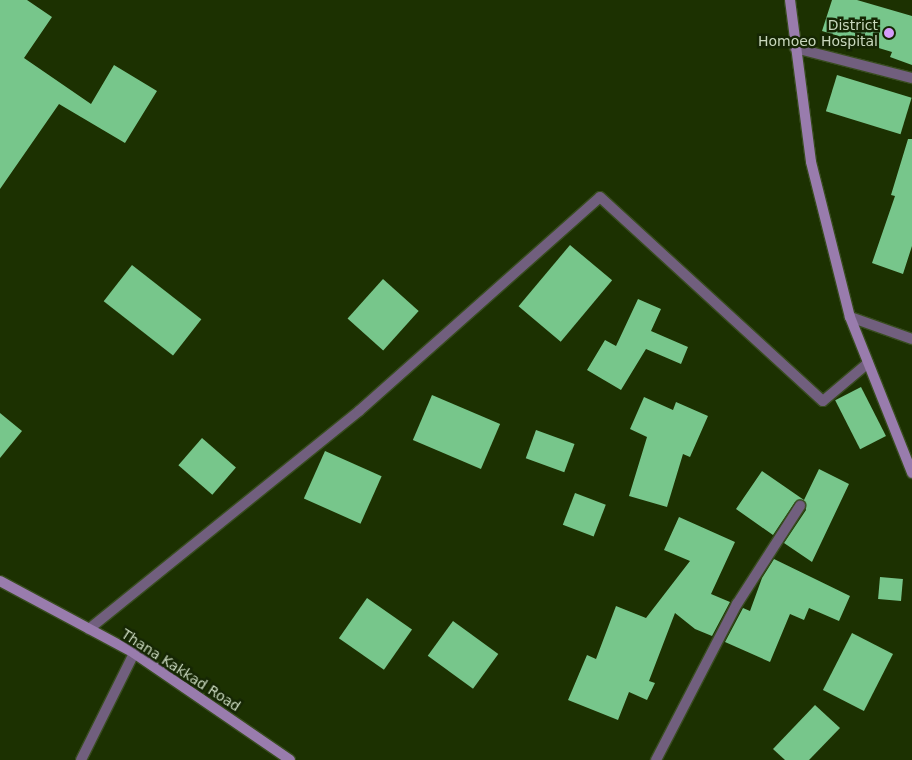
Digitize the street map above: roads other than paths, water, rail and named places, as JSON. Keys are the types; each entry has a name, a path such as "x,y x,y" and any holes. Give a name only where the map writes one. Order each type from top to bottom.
{"main road":[{"path":"790,0 810,162 850,317 912,474"},
{"name":"Thana Kakkad Road","path":"0,581 134,653 290,760"}],"street":[{"path":"795,48 912,78"},
{"path":"89,629 359,411 600,197 823,401 868,363"},
{"path":"850,317 912,339"},
{"path":"656,760 737,604 800,506"},
{"path":"81,760 134,653"}],"place":[{"name":"District Homoeo Hospital","path":"889,33"}]}
